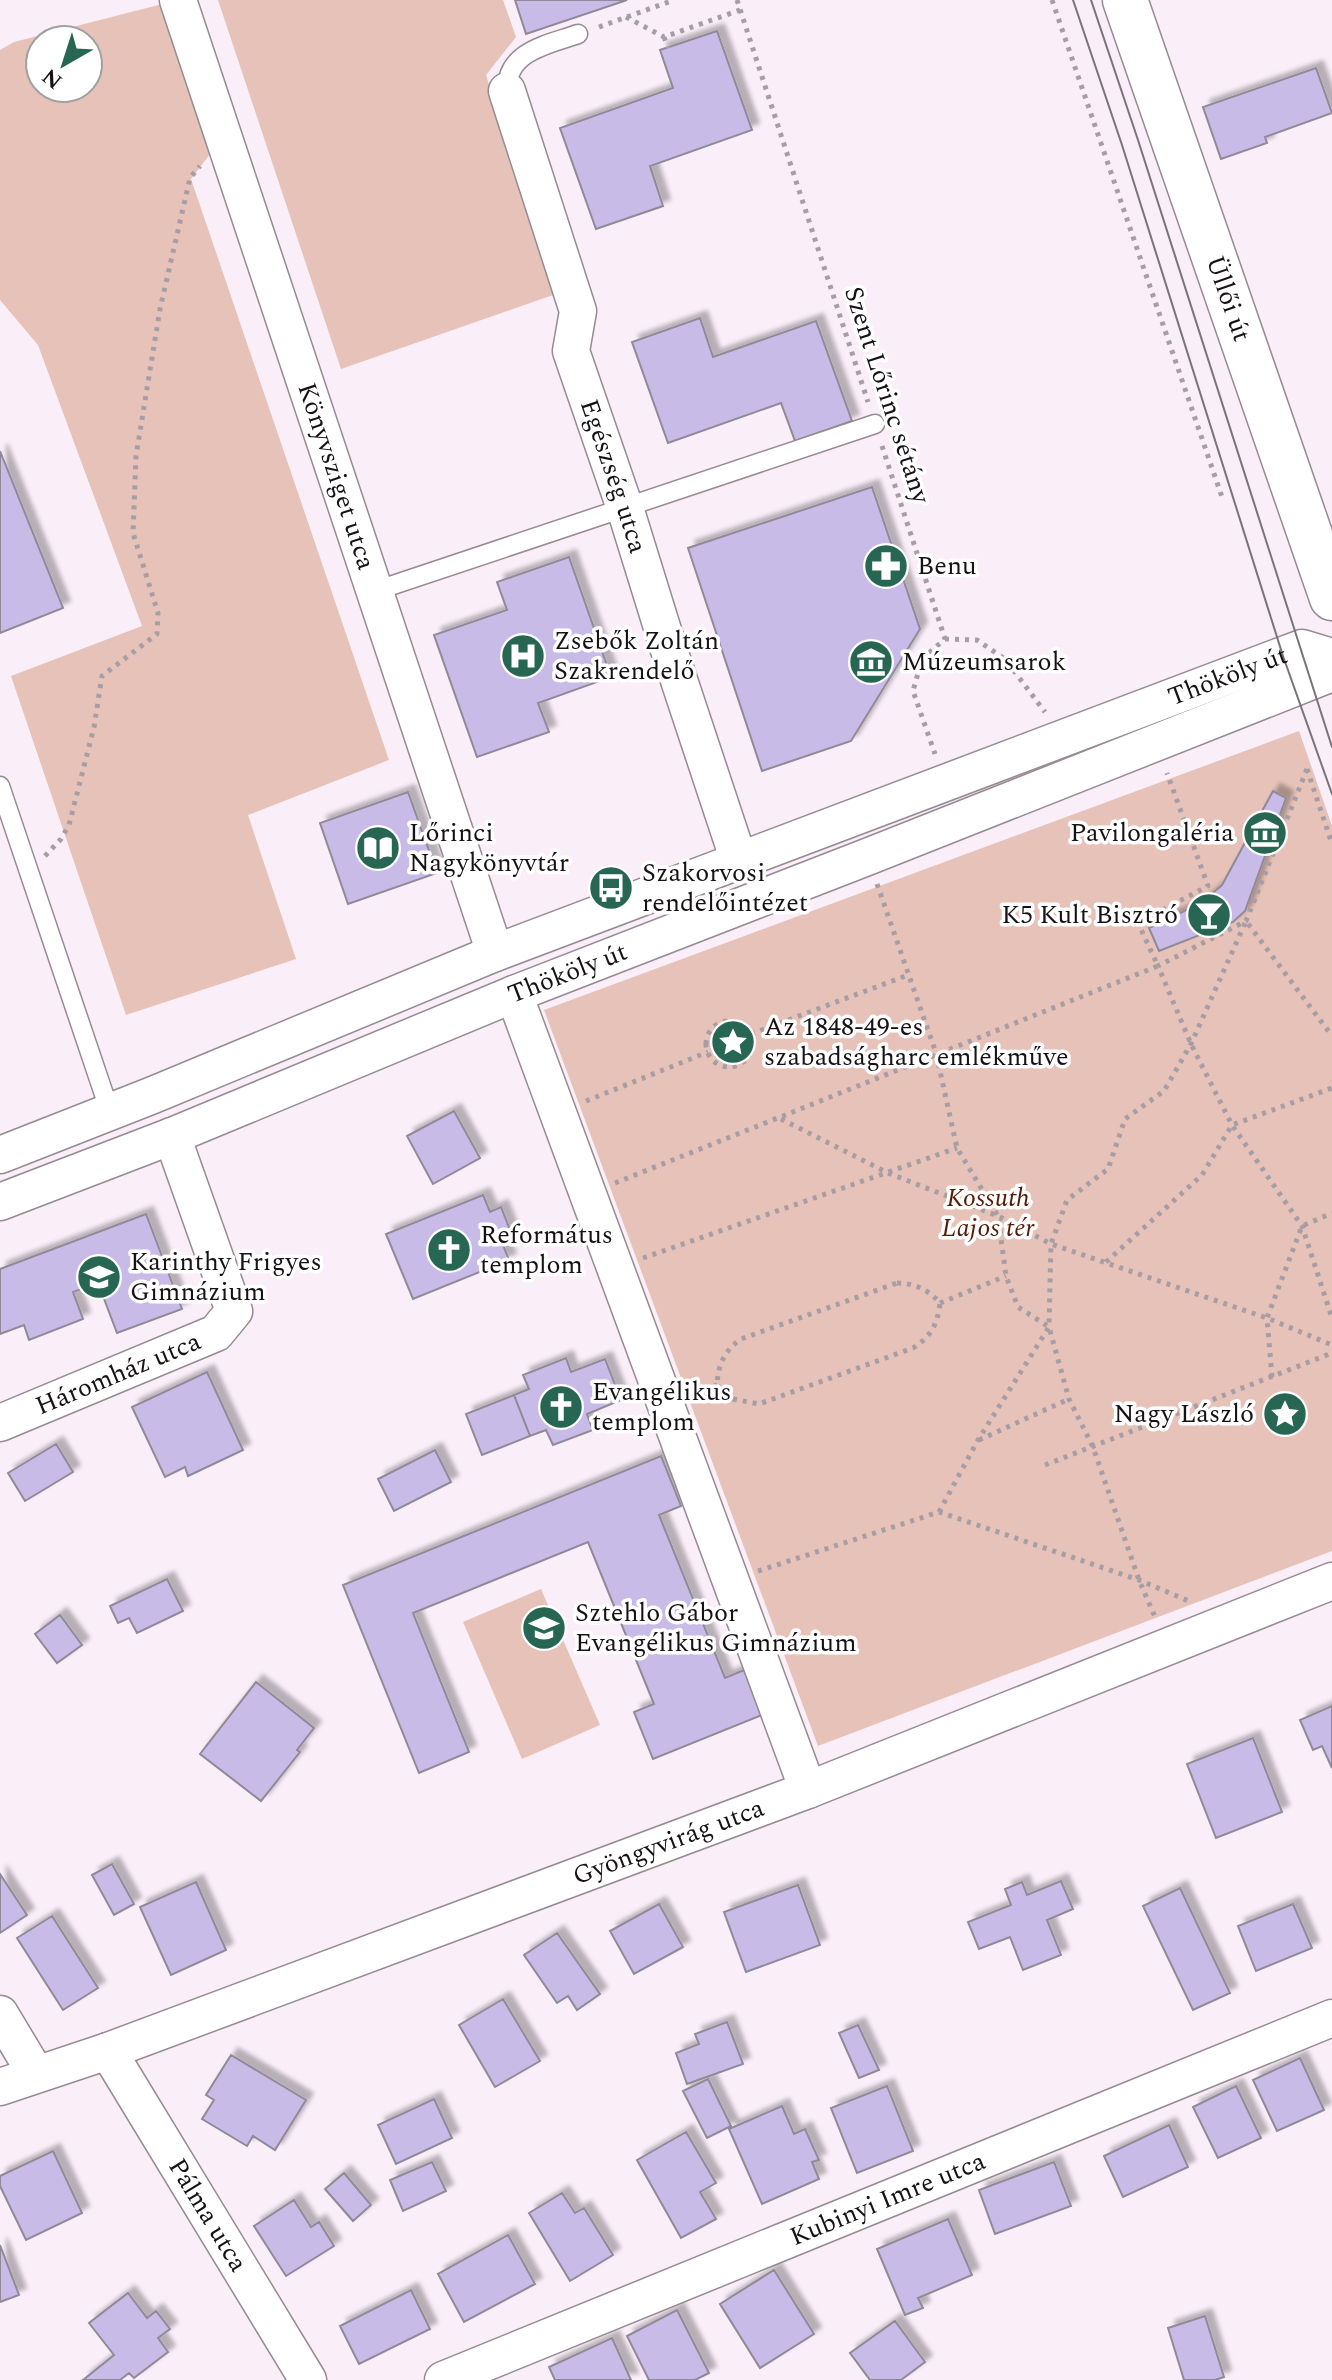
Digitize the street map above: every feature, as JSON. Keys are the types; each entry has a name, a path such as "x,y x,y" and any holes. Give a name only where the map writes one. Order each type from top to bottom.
{"main road":[{"name":"Üllői út","path":"1125,0 1332,598"}],"street":[{"name":"Könyvsziget utca","path":"178,0 495,953"},
{"name":"Egészség utca","path":"507,91 578,311 560,355 625,508 739,861"},
{"name":"Thököly út","path":"0,1155 495,953 1302,648 1332,657"},
{"name":"Thököly út","path":"0,1202 172,1136 514,994 1332,673"},
{"path":"1123,716 1146,747"},
{"path":"514,994 808,1790"},
{"name":"Háromház utca","path":"0,1423 216,1333 234,1311 172,1136"},
{"name":"Gyöngyvirág utca","path":"0,2087 108,2051 808,1790 1332,1581"},
{"path":"0,2014 36,2074"},
{"name":"Kubinyi Imre utca","path":"443,2380 1332,2018"},
{"name":"Pálma utca","path":"108,2051 308,2380"}],"lane":[{"path":"507,91 512,67 525,54 578,34"},
{"path":"375,591 875,424"},
{"path":"0,786 110,1112"}],"path":[{"path":"578,34 674,0"},
{"name":"Szent Lőrinc sétány","path":"737,0 945,639"},
{"path":"1052,0 1223,500"},
{"path":"664,37 740,10"},
{"path":"626,17 664,37 668,48"},
{"path":"30,873 61,839 69,825 94,727 102,676 157,634 158,613 133,533 136,456 160,309 190,178 223,137"},
{"path":"946,784 913,691 922,659 945,639 977,640 1005,659 1065,739"},
{"path":"1146,747 1208,886 1138,923 1191,1044 1232,1125 1302,1226 1332,1318"},
{"path":"1168,1647 1139,1580 1093,1447 1069,1399 1049,1327 1051,1244 1067,1200 1108,1169 1125,1119 1164,1091 1191,1044 1246,921 1307,769 1332,844"},
{"path":"867,857 936,1053 957,1148 998,1216 1006,1276 1018,1307 1049,1327"},
{"path":"588,1193 1158,966 1246,921"},
{"path":"1246,921 1332,1036"},
{"path":"751,1034 908,975"},
{"path":"724,1021 740,1023 751,1034 750,1055 739,1065 724,1066 708,1052 711,1029 724,1021"},
{"path":"558,1112 708,1052"},
{"path":"1106,1262 1202,1175 1232,1125 1332,1088"},
{"path":"780,1118 888,1173 998,1216 1051,1244 1267,1318 1332,1345"},
{"path":"615,1267 957,1148"},
{"path":"1272,1377 1267,1318 1302,1226 1332,1213"},
{"path":"940,1303 1006,1276"},
{"path":"897,1283 907,1283 926,1291 940,1303 933,1330 913,1348 768,1402 740,1402 717,1385 724,1355 741,1339 897,1283"},
{"path":"939,1512 978,1440 1049,1327"},
{"path":"1045,1465 1332,1353"},
{"path":"978,1440 1069,1399"},
{"path":"731,1580 939,1512 1139,1580 1234,1621"}],"green space":[{"path":"178,0 223,137 191,179 389,760 248,815 296,959 126,1015 11,676 142,626 38,345 0,300 0,50 24,39 24,104 104,104 104,24 84,24"},
{"path":"218,0 503,0 516,37 486,75 556,294 341,369"},
{"name":"Kossuth Lajos tér","path":"1299,731 1332,826 1332,1551 818,1746 544,1010"},
{"path":"541,1589 600,1725 522,1759 463,1622"}],"building":[{"path":"515,0 627,0 526,34"},
{"path":"717,31 752,130 650,166 663,206 596,229 560,128 673,88 660,50"},
{"path":"1316,68 1332,113 1265,137 1267,143 1221,159 1203,107"},
{"path":"700,318 713,357 816,321 852,421 795,441 781,403 668,443 632,342"},
{"path":"0,451 63,608 0,633"},
{"path":"872,487 920,629 851,741 762,771 688,548"},
{"name":"Zsebők Zoltán Szakrendelő","path":"569,557 611,677 538,703 549,732 477,757 434,635 507,610 497,582"},
{"path":"1273,791 1286,798 1245,911 1233,922 1159,951 1149,928 1201,903 1222,885"},
{"name":"Lőrinci Nagykönyvtár","path":"408,792 437,873 348,904 320,823"},
{"path":"454,1111 480,1158 433,1184 407,1136"},
{"name":"Református templom","path":"483,1195 490,1212 501,1207 512,1235 501,1240 509,1260 413,1299 386,1234"},
{"path":"146,1214 182,1309 117,1333 98,1283 73,1292 83,1319 29,1340 24,1325 0,1334 0,1269"},
{"name":"Evangélikus templom","path":"566,1358 571,1372 605,1359 621,1400 587,1414 593,1430 553,1445 546,1430 530,1436 514,1395 529,1389 523,1375"},
{"path":"207,1372 243,1450 188,1476 185,1467 165,1477 132,1407"},
{"path":"514,1395 530,1436 482,1455 466,1414"},
{"path":"56,1444 73,1472 25,1501 8,1473"},
{"path":"435,1450 451,1482 394,1511 378,1479"},
{"path":"661,1456 681,1506 659,1515 725,1678 744,1670 762,1715 653,1759 634,1712 654,1704 588,1542 413,1613 469,1752 419,1773 343,1585"},
{"path":"167,1579 183,1611 137,1633 129,1618 118,1623 110,1606"},
{"path":"60,1615 82,1645 57,1663 35,1634"},
{"path":"256,1682 314,1728 297,1750 300,1752 261,1801 200,1754"},
{"path":"1332,1706 1332,1768 1322,1746 1313,1750 1300,1720"},
{"path":"1253,1738 1282,1812 1216,1838 1187,1764"},
{"path":"112,1864 134,1904 114,1915 92,1875"},
{"path":"0,1874 27,1915 0,1933"},
{"path":"1061,1881 1073,1909 1047,1920 1061,1955 1023,1970 1010,1937 979,1949 968,1922 1011,1905 1005,1889 1022,1882 1027,1895"},
{"path":"196,1882 226,1950 171,1975 140,1907"},
{"path":"798,1885 820,1945 746,1972 724,1912"},
{"path":"1180,1888 1230,1993 1193,2010 1143,1906"},
{"path":"659,1904 683,1947 634,1974 610,1931"},
{"path":"1293,1904 1312,1948 1256,1971 1238,1926"},
{"path":"52,1916 98,1988 63,2010 17,1938"},
{"path":"557,1933 600,1994 577,2010 568,1996 557,2003 524,1955"},
{"path":"503,1999 540,2061 495,2087 459,2025"},
{"path":"727,2022 743,2064 687,2084 676,2053 699,2044 695,2034"},
{"path":"858,2025 879,2070 859,2078 839,2033"},
{"path":"231,2055 306,2100 275,2150 253,2136 247,2146 202,2119 214,2100 206,2095"},
{"path":"1300,2058 1324,2110 1277,2131 1253,2080"},
{"path":"708,2079 731,2126 707,2138 683,2091"},
{"path":"887,2086 913,2151 857,2173 831,2108"},
{"path":"1236,2086 1261,2138 1218,2158 1193,2107"},
{"path":"434,2099 452,2138 396,2164 378,2125"},
{"path":"782,2106 794,2134 805,2129 819,2160 812,2162 819,2179 762,2204 729,2129"},
{"path":"1169,2125 1188,2167 1123,2197 1104,2156"},
{"path":"686,2132 716,2183 700,2192 716,2219 681,2238 637,2160"},
{"path":"53,2151 82,2213 26,2240 0,2186 0,2176"},
{"path":"432,2162 446,2191 403,2211 390,2180"},
{"path":"1054,2162 1071,2206 995,2234 979,2190"},
{"path":"344,2173 371,2205 353,2221 325,2189"},
{"path":"562,2193 575,2213 584,2208 613,2255 570,2281 529,2213"},
{"path":"294,2200 311,2227 319,2222 334,2246 286,2276 254,2226"},
{"path":"948,2219 972,2275 918,2298 923,2308 905,2315 877,2249"},
{"path":"508,2235 535,2284 464,2322 438,2274"},
{"path":"0,2245 19,2295 0,2302"},
{"path":"774,2270 814,2334 760,2368 720,2304"},
{"path":"411,2290 430,2329 359,2364 340,2326"},
{"path":"128,2293 147,2318 156,2311 170,2329 158,2338 168,2352 134,2378 129,2373 120,2380 83,2380 114,2355 89,2323"},
{"path":"677,2310 709,2373 695,2380 649,2380 627,2336"},
{"path":"1205,2316 1224,2377 1184,2380 1168,2328"},
{"path":"895,2321 925,2362 901,2380 870,2380 850,2353"},
{"path":"612,2338 631,2380 555,2380 549,2367"}],"tram line":[{"path":"1073,0 1122,145 1283,656 1332,794"},
{"path":"1091,0 1332,747"}],"place":[{"name":"Benu","path":"886,566"},
{"name":"Zsebők Zoltán Szakrendelő","path":"523,656"},
{"name":"Múzeumsarok","path":"871,662"},
{"name":"Pavilongaléria","path":"1265,833"},
{"name":"Lőrinci Nagykönyvtár","path":"378,848"},
{"name":"Szakorvosi rendelőintézet","path":"611,888"},
{"name":"K5 Kult Bisztró","path":"1209,915"},
{"name":"Az 1848-49-es szabadságharc emlékműve","path":"733,1042"},
{"name":"Református templom","path":"449,1250"},
{"name":"Karinthy Frigyes Gimnázium","path":"99,1277"},
{"name":"Evangélikus templom","path":"561,1407"},
{"name":"Nagy László","path":"1285,1414"},
{"name":"Sztehlo Gábor Evangélikus Gimnázium","path":"544,1628"}]}
